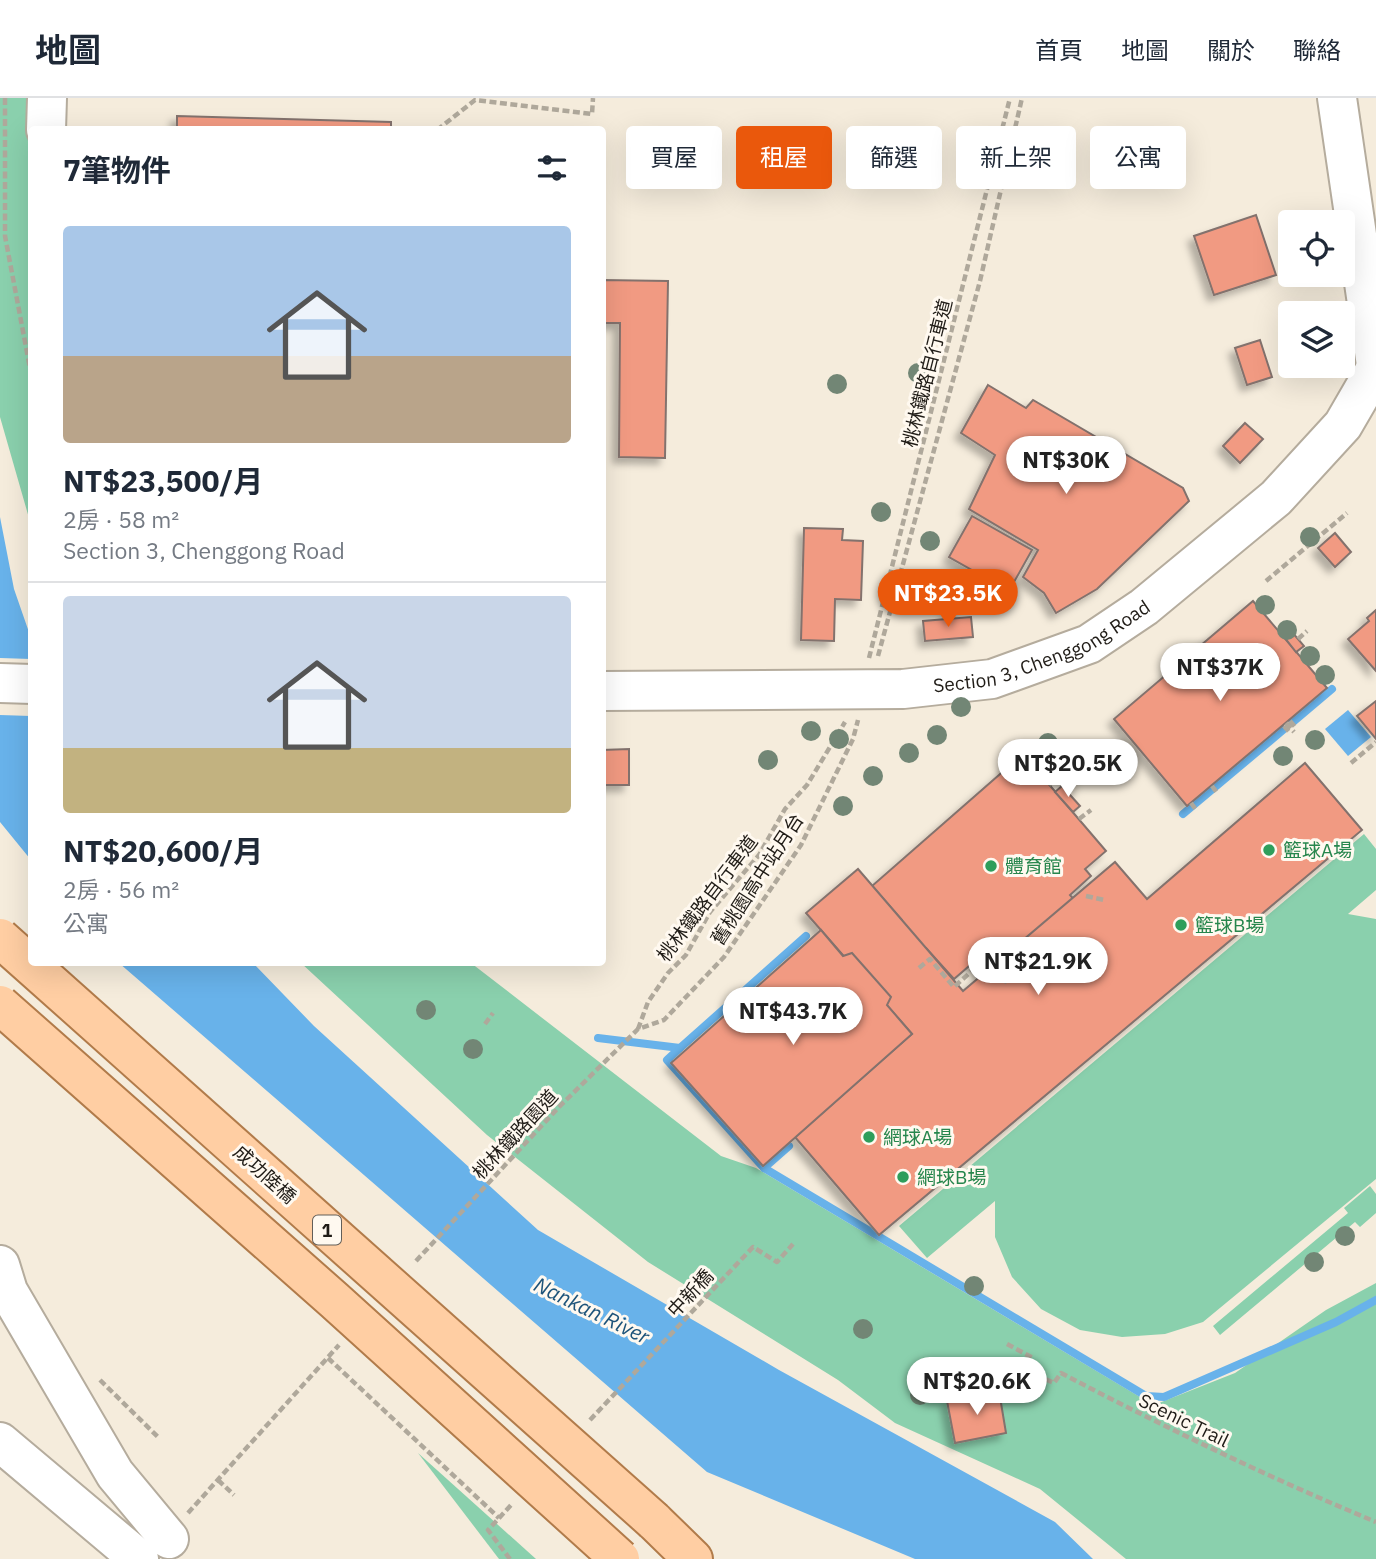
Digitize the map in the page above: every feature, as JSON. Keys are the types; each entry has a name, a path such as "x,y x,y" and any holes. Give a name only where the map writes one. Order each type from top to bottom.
{"main road":[{"name":"成功陸橋","path":"0,938 28,963"},
{"name":"成功陸橋","path":"31,966 654,1521 692,1559"},
{"name":"1","path":"0,1005 334,1300 620,1559"}],"street":[{"path":"46,126 47,98"},
{"name":"Section 3, Chenggong Road","path":"606,691 903,689 992,679 1089,644 1144,607 1276,498 1343,425 1376,366 1337,98"},
{"path":"0,683 28,684"},
{"path":"0,1265 8,1291 115,1474 150,1545"},
{"path":"0,1442 150,1545"}],"path":[{"path":"5,98 5,236 28,358"},
{"path":"442,126 475,100 592,114 593,98"},
{"name":"桃林鐵路自行車道","path":"870,655 1010,98"},
{"path":"877,661 980,281 1022,98"},
{"path":"1266,581 1347,513"},
{"path":"1298,639 1307,631"},
{"name":"桃林鐵路自行車道","path":"638,1029 649,1002 668,973 686,955 710,912 759,855 785,809 807,785 848,716"},
{"name":"舊桃園高中站月台","path":"638,1029 664,1020 724,957 801,845 853,739 859,716"},
{"path":"1287,723 1293,731"},
{"path":"1351,763 1376,742"},
{"path":"1049,785 1061,774"},
{"path":"1079,819 1091,810"},
{"path":"1086,896 1104,900"},
{"path":"919,968 930,959 954,987 975,968"},
{"path":"1000,968 1007,983"},
{"path":"485,1024 493,1013"},
{"name":"桃林鐵路園道","path":"416,1261 559,1107 638,1029"},
{"name":"中新橋","path":"585,1426 753,1247 777,1262 793,1244"},
{"name":"Scenic Trail","path":"1007,1344 1033,1358 1028,1371 1054,1383 1061,1373 1147,1419 1277,1480 1376,1522"},
{"path":"193,1507 340,1345"},
{"path":"328,1359 499,1518"},
{"path":"96,1376 159,1438"},
{"path":"218,1480 234,1495"},
{"path":"510,1559 488,1530 519,1496"}],"green space":[{"path":"0,98 38,98 33,126 28,126 28,515 0,417"},
{"path":"1364,834 1376,849 1376,890 1348,914 1376,919 1376,1179 1203,1322 1165,1334 1122,1337 1080,1330 1041,1309 1012,1277 995,1237 995,1201 927,1258 899,1226"},
{"path":"304,966 475,966 721,1156 756,1168 1140,1397 1159,1403 1235,1373 1326,1310 1376,1283 1376,1559 1126,1559 1040,1489 895,1423 838,1380 648,1262 487,1135"},
{"path":"1370,1186 1376,1194 1376,1213 1360,1227 1355,1222 1220,1335 1213,1326 1348,1213 1344,1208"},
{"path":"418,1453 536,1559 499,1559"}],"water":[{"path":"0,517 14,589 28,629 28,856 0,822"},
{"path":"1348,710 1371,737 1348,756 1325,729"},
{"name":"Nankan River","path":"122,966 256,966 314,1026 538,1230 779,1370 1055,1522 1093,1559 915,1559 707,1472"}],"pier":[{"path":"0,658 28,659 28,716 0,715"}],"building":[{"path":"177,116 391,122 391,126 177,126"},
{"path":"1256,215 1276,275 1214,295 1194,236"},
{"path":"606,280 668,281 665,458 619,457 620,323 606,323"},
{"path":"1260,340 1272,377 1247,385 1235,348"},
{"path":"988,385 1026,408 1033,400 1183,488 1189,501 1097,589 1056,613 1044,593 1023,577 1038,550 969,509 995,455 961,433"},
{"path":"1245,423 1263,439 1240,463 1223,446"},
{"path":"972,516 1032,550 1009,591 949,557"},
{"path":"804,528 843,529 842,540 863,541 861,600 835,599 834,641 801,640"},
{"path":"1335,533 1351,552 1335,567 1318,548"},
{"path":"1253,601 1327,688 1187,806 1114,719"},
{"path":"1376,610 1376,671 1348,639 1369,621 1367,618"},
{"path":"971,617 973,637 925,641 923,621"},
{"path":"1292,632 1304,646 1296,652 1285,638"},
{"path":"1376,701 1376,739 1357,716"},
{"path":"629,749 629,785 606,785 606,750"},
{"name":"體育館","path":"1023,754 1106,851 1085,869 1091,876 1070,895 1077,903 1007,963 1000,954 982,969 975,961 954,979 926,948 912,947 905,943 900,932 902,920 872,886"},
{"path":"1305,763 1362,830 879,1235 795,1137 912,1034 806,913 858,869 963,991 1115,862 1147,899"},
{"path":"1062,786 1080,806 1073,812 1055,792"},
{"path":"821,930 843,956 852,953 891,997 887,1005 912,1034 763,1166 671,1063"},
{"path":"999,1391 1006,1433 955,1443 947,1401"}],"waterway":[{"path":"1293,722 1332,689"},
{"path":"1183,814 1283,730"},
{"path":"680,1048 806,936"},
{"path":"598,1038 680,1048 667,1060 764,1168 1146,1396 1164,1397 1336,1322 1376,1300"},
{"path":"764,1168 789,1146"}],"place":[{"name":"籃球A場","path":"1269,850"},
{"name":"體育館","path":"991,866"},
{"name":"籃球B場","path":"1181,925"},
{"name":"網球A場","path":"869,1137"},
{"name":"網球B場","path":"903,1177"}]}
